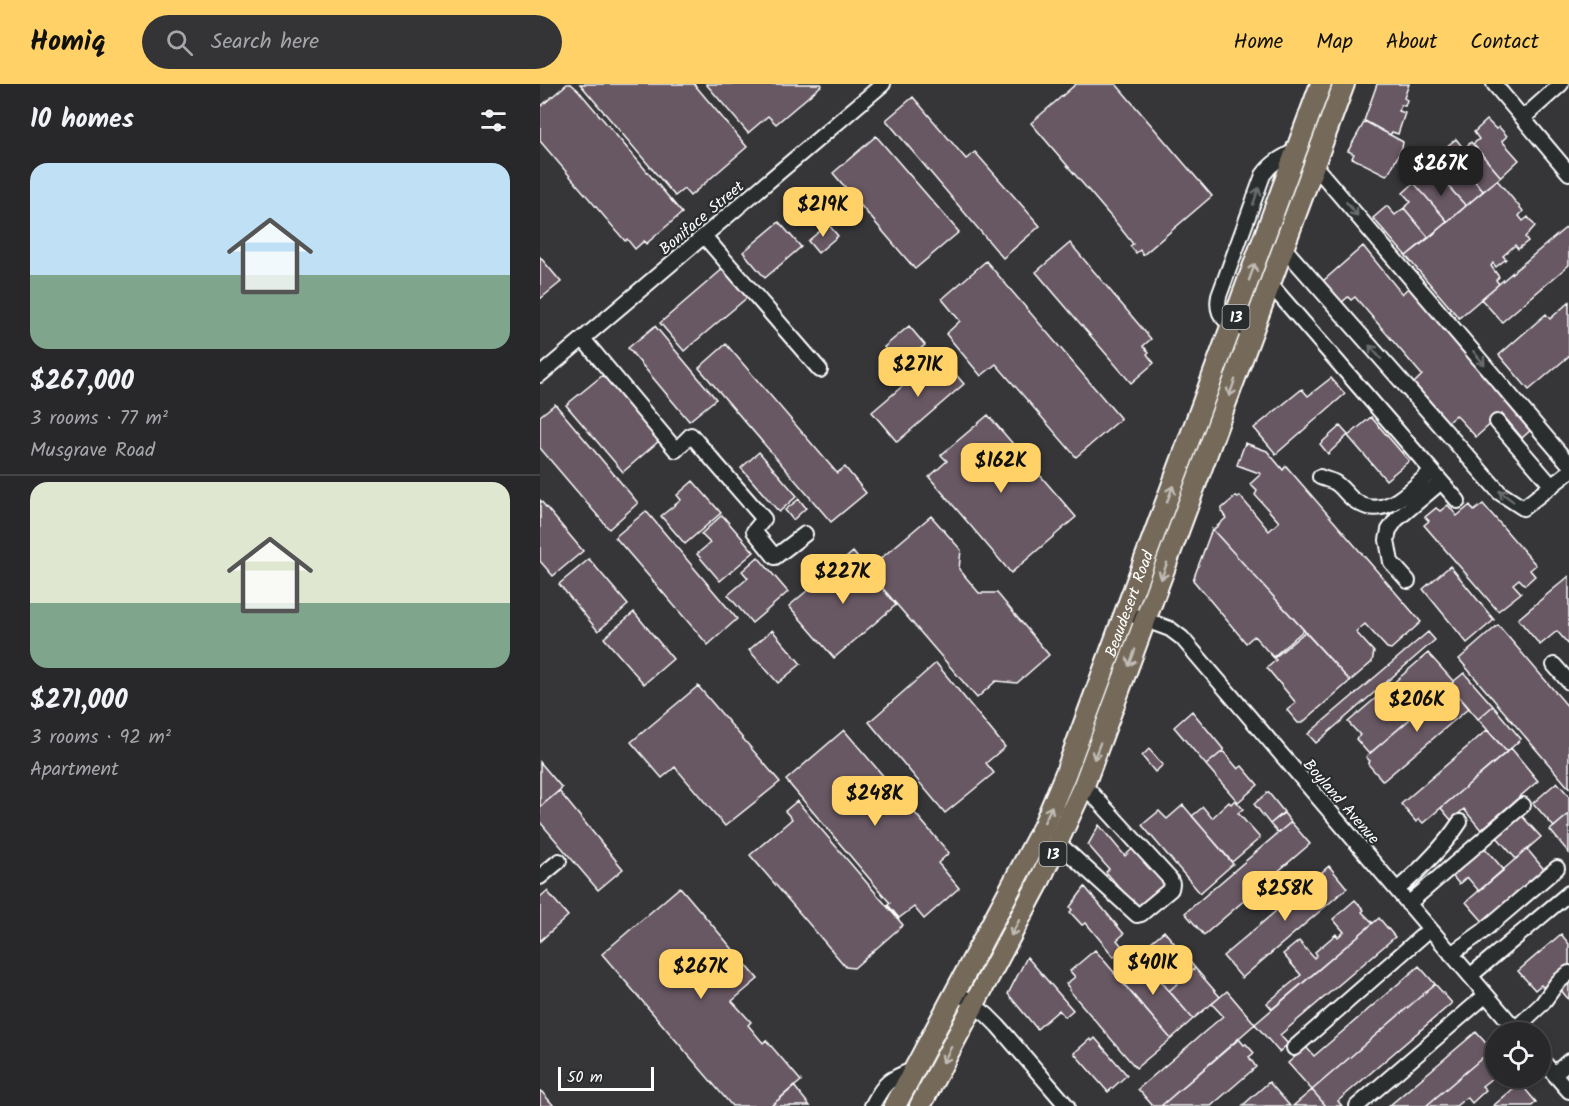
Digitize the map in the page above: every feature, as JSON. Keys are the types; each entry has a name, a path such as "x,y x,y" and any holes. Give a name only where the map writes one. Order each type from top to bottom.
{"highway":[{"name":"Beaudesert Road","path":"920,1106 1058,843 1084,785 1344,84"},
{"name":"Beaudesert Road","path":"895,1106 1053,805 1127,613 1233,325 1297,150 1317,86"}],"street":[{"name":"Boniface Street","path":"540,375 883,84"},
{"path":"1494,84 1569,173"},
{"path":"1523,118 1561,84"},
{"path":"1314,165 1569,464"},
{"path":"704,236 820,370"},
{"path":"1284,248 1500,493 1522,508 1569,472"},
{"path":"1270,284 1458,501"},
{"path":"1233,325 1252,333"},
{"path":"583,339 676,450 691,435 764,519 754,531 776,557 805,534"},
{"path":"1497,422 1552,486"},
{"path":"1320,477 1335,482 1353,500 1367,508 1380,508 1394,503 1437,476"},
{"path":"1408,581 1391,561 1388,550 1389,530 1437,476"},
{"name":"Boyland Avenue","path":"1127,613 1170,629 1182,638 1510,1022"},
{"path":"1554,665 1569,682"},
{"path":"1058,843 1137,915 1171,889 1170,879 1084,785"},
{"path":"1408,904 1523,805"},
{"path":"1396,890 1423,867 1460,822"},
{"path":"540,877 559,861"},
{"path":"1451,954 1482,932 1557,868"},
{"path":"1470,976 1569,893"},
{"path":"1294,1048 1430,929"},
{"path":"1525,1022 1542,1004 1557,983 1569,973"},
{"path":"956,991 987,1015 1067,1106"},
{"path":"1357,1106 1486,995"},
{"path":"1554,1074 1569,1061"},
{"path":"872,1106 889,1080 915,1069"},
{"path":"1551,1071 1568,1089"}],"building":[{"path":"567,84 571,84 578,90 682,213 646,244 644,241 635,249 627,239 625,241 540,141 540,107"},
{"path":"580,84 694,84 747,147 690,196 684,189 675,196"},
{"path":"706,84 822,85 776,124 768,116 748,133"},
{"path":"1076,84 1116,84 1212,196 1143,255 1140,250 1136,253 1130,246 1133,244 1118,225 1031,123"},
{"path":"1377,84 1409,84 1404,98 1407,100 1405,106 1401,105 1399,111 1405,113 1398,134 1392,132 1390,135 1364,121"},
{"path":"913,97 966,159 975,152 1040,226 1003,258 886,120"},
{"path":"1487,120 1496,129 1499,127 1507,136 1502,141 1519,160 1501,177 1473,144 1479,139 1474,132"},
{"path":"1365,121 1403,142 1402,148 1386,175 1352,158 1354,154 1348,151"},
{"path":"876,136 959,232 915,269 833,173"},
{"path":"1456,139 1464,149 1471,142 1501,177 1483,191 1446,147"},
{"path":"1446,147 1483,191 1466,206 1436,173 1444,166 1436,156"},
{"path":"1425,173 1434,183 1440,177 1466,206 1448,222 1414,183"},
{"path":"1497,180 1523,211 1519,216 1523,221 1528,217 1535,226 1525,237 1528,241 1518,249 1515,245 1503,256 1506,259 1496,267 1493,263 1491,266 1499,277 1496,280 1499,284 1459,318 1406,256"},
{"path":"1414,183 1448,222 1429,238 1404,208 1411,202 1403,193"},
{"path":"1387,206 1395,215 1404,208 1429,238 1406,256 1373,218"},
{"path":"779,222 801,247 765,278 743,252"},
{"path":"828,224 838,236 818,253 808,241"},
{"path":"1569,225 1569,265 1502,322 1481,299"},
{"path":"1070,243 1151,339 1143,346 1154,363 1131,383 1036,272"},
{"path":"1363,246 1402,294 1410,286 1532,429 1522,438 1502,414 1476,437 1456,415 1448,422 1414,383 1422,375 1355,297 1351,300 1348,297 1341,303 1323,281"},
{"path":"540,257 561,282 540,299"},
{"path":"986,261 1121,419 1076,457 996,364 981,376 946,334 960,321 942,299"},
{"path":"725,267 749,296 684,351 660,323"},
{"path":"1569,302 1569,356 1529,390 1499,355 1546,314 1550,319"},
{"path":"655,326 716,399 689,421 628,348"},
{"path":"909,326 925,345 900,366 884,347"},
{"path":"726,344 837,473 845,467 866,493 831,522 699,368"},
{"path":"939,355 964,384 897,442 872,412"},
{"path":"603,375 659,441 623,472 566,405"},
{"path":"1331,378 1345,394 1276,454 1254,428 1302,389 1308,396"},
{"path":"555,404 638,503 609,529 540,448 540,416"},
{"path":"988,415 1076,517 1011,573 929,477 947,461 941,455"},
{"path":"1371,417 1409,461 1386,480 1348,436"},
{"path":"1340,426 1348,435 1328,454 1320,444"},
{"path":"1245,443 1267,451 1283,470 1286,466 1421,622 1391,649 1387,648 1365,624 1356,632 1374,652 1372,662 1350,681 1213,530 1226,518 1221,509 1236,496 1238,498 1240,496 1269,531 1279,522 1255,495 1257,491 1250,484 1261,474 1237,465"},
{"path":"759,452 797,496 779,512 741,468"},
{"path":"693,481 721,513 685,544 661,516 681,500 677,495"},
{"path":"799,499 806,508 793,520 785,510"},
{"path":"540,500 583,551 553,576 540,561"},
{"path":"1483,504 1536,565 1530,570 1535,576 1525,585 1519,579 1513,584 1521,593 1498,611 1424,525 1429,521 1425,517 1436,508 1440,511 1448,505 1457,516 1470,505 1474,511"},
{"path":"646,511 737,619 708,645 615,537"},
{"path":"722,515 754,552 720,581 697,554 710,543 701,534"},
{"path":"931,516 961,550 959,569 979,593 997,593 1049,655 1017,683 996,681 977,698 867,570"},
{"path":"1212,529 1304,630 1273,657 1254,636 1246,643 1193,580"},
{"path":"853,552 896,605 834,658 789,606"},
{"path":"758,557 788,592 752,623 728,595 748,578 742,571"},
{"path":"589,559 628,605 598,631 559,584"},
{"path":"1450,566 1494,620 1467,643 1423,589"},
{"path":"1569,576 1569,645 1557,631 1540,645 1518,619"},
{"path":"634,612 673,659 644,684 604,638"},
{"path":"1498,625 1569,708 1569,788 1459,659"},
{"path":"772,630 801,664 778,683 749,650"},
{"path":"1305,632 1350,681 1302,723 1298,723 1287,710 1296,703 1267,668 1276,660 1274,658"},
{"path":"1428,632 1435,640 1316,743 1308,734"},
{"path":"1428,653 1454,682 1369,754 1356,739 1360,735 1348,722"},
{"path":"936,663 1005,747 986,763 994,773 945,813 869,722"},
{"path":"1464,673 1493,706 1478,719 1449,685"},
{"path":"1449,685 1469,708 1383,781 1368,764 1370,761 1366,757"},
{"path":"698,686 780,782 725,826 675,767 662,778 631,742"},
{"path":"1493,706 1521,739 1507,752 1478,719"},
{"path":"1192,711 1224,750 1206,765 1174,727"},
{"path":"844,730 949,853 938,863 959,888 924,919 914,907 899,918 888,905 890,903 786,780"},
{"path":"1487,730 1507,752 1423,823 1419,819 1416,822 1401,804"},
{"path":"1511,748 1538,781 1481,830 1464,809 1451,820 1441,808"},
{"path":"1149,749 1163,765 1155,772 1142,756"},
{"path":"1223,751 1238,769 1242,766 1258,785 1238,802 1206,765"},
{"path":"540,762 562,788 540,807"},
{"path":"1557,782 1569,796 1569,814 1554,827 1533,803"},
{"path":"559,791 623,869 598,890 540,822 540,807"},
{"path":"1268,792 1284,812 1270,824 1254,804"},
{"path":"1235,800 1243,809 1238,813 1260,838 1232,862 1192,816 1203,807 1212,818 1229,802 1231,804"},
{"path":"797,801 903,925 854,968 846,967 750,855 792,819 785,811"},
{"path":"1183,805 1233,864 1200,893 1142,825 1159,811 1167,819"},
{"path":"1284,813 1291,822 1278,833 1270,824"},
{"path":"1520,814 1541,837 1516,859 1496,836"},
{"path":"1569,814 1569,853 1550,830"},
{"path":"1291,822 1310,844 1204,935 1185,913"},
{"path":"1099,825 1125,856 1133,848 1165,885 1138,909 1106,872 1109,869 1088,845"},
{"path":"1483,846 1504,870 1479,891 1467,877 1459,884 1451,874"},
{"path":"1527,849 1547,873 1486,925 1466,902"},
{"path":"1329,866 1347,888 1242,978 1223,956"},
{"path":"680,887 758,979 732,1001 751,1022 748,1025 763,1043 766,1040 801,1081 771,1106 732,1106 602,954"},
{"path":"1085,887 1124,934 1117,940 1124,949 1114,957 1086,923 1082,925 1070,912 1072,910 1070,907"},
{"path":"547,891 568,916 540,941 540,897"},
{"path":"1355,900 1364,910 1362,912 1373,923 1272,1009 1267,1003 1301,975 1283,954 1299,941 1314,958 1317,955 1315,952 1336,934 1338,937 1344,932 1333,919"},
{"path":"1379,918 1395,937 1280,1035 1288,1044 1279,1052 1255,1024"},
{"path":"1164,931 1195,968 1169,991 1138,953"},
{"path":"1561,934 1569,944 1569,965 1550,981 1547,987 1541,985 1535,990 1518,971"},
{"path":"1095,950 1171,1039 1136,1068 1066,984 1075,977 1070,971"},
{"path":"1137,953 1193,1019 1171,1039 1114,973"},
{"path":"1027,957 1073,1010 1065,1017 1059,1010 1037,1029 1008,994"},
{"path":"1419,966 1435,984 1312,1090 1288,1063 1306,1047 1314,1056"},
{"path":"1195,968 1220,997 1193,1019 1169,991"},
{"path":"1569,982 1569,1000 1560,989"},
{"path":"1435,984 1452,1003 1338,1101 1342,1106 1326,1106 1312,1090"},
{"path":"1227,991 1255,1024 1161,1106 1153,1106 1138,1089 1223,1016 1212,1004"},
{"path":"1476,1032 1485,1042 1485,1056 1426,1106 1389,1106"},
{"path":"1095,1038 1127,1075 1108,1092 1074,1053 1090,1039 1092,1041"},
{"path":"1239,1039 1254,1053 1249,1057 1256,1067 1211,1106 1161,1106"},
{"path":"1485,1056 1485,1084 1482,1086 1486,1090 1472,1103 1467,1097 1456,1106 1426,1106"},
{"path":"1269,1082 1290,1106 1242,1106"},
{"path":"794,1086 810,1106 771,1106"},
{"path":"1514,1088 1524,1088 1536,1102 1532,1106 1493,1106"},
{"path":"1312,1090 1326,1106 1293,1106"},
{"path":"541,1091 554,1106 540,1106"}]}
